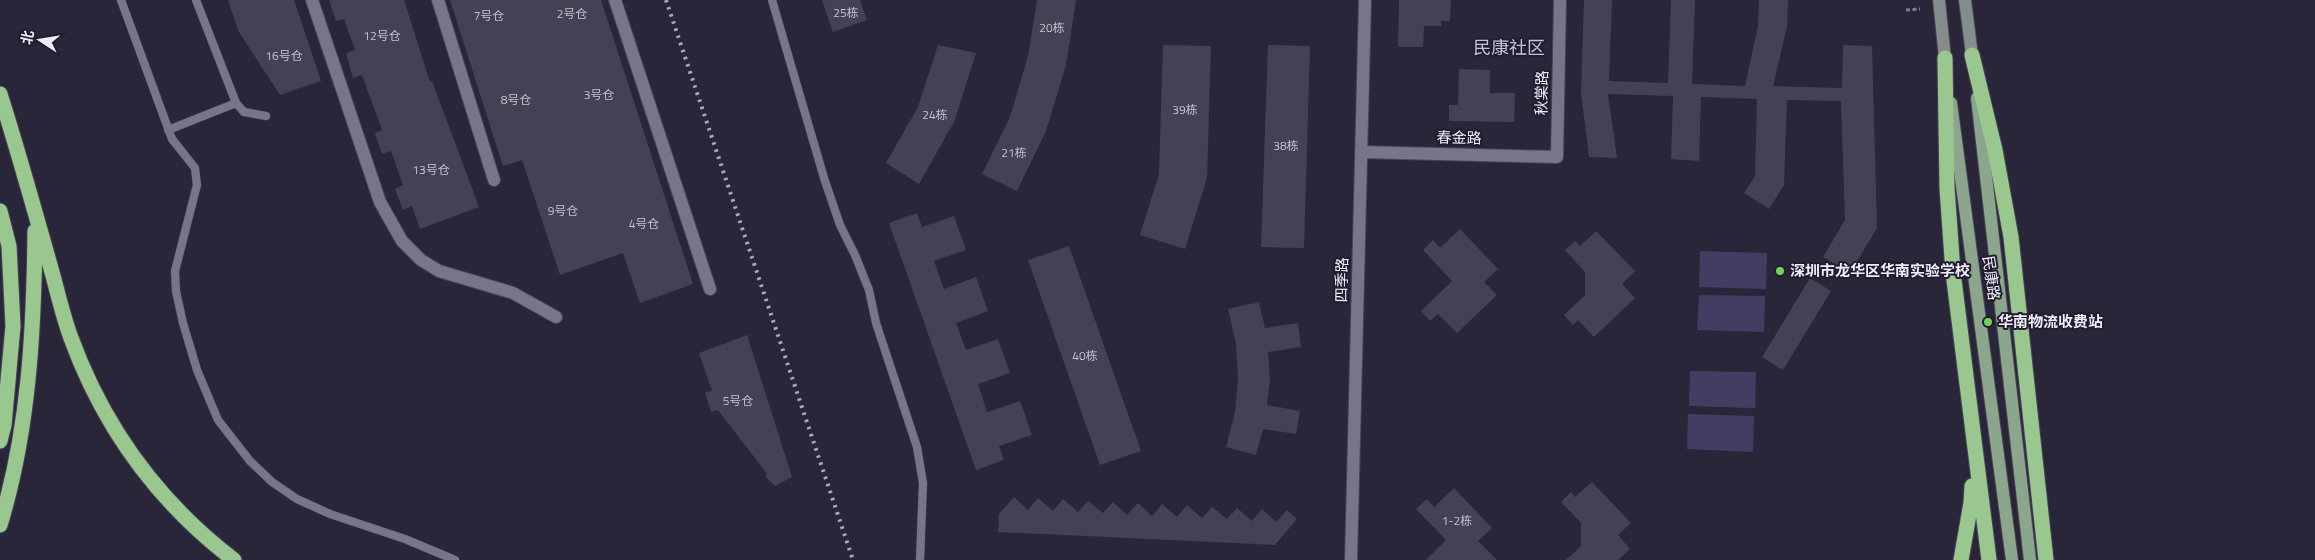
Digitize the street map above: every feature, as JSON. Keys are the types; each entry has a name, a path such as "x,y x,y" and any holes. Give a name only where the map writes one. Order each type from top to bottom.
{"highway":[{"path":"1972,55 2006,202 2046,560"},
{"path":"1945,58 1949,230 1989,560"},
{"path":"0,94 71,338 97,395 130,454 167,501 212,543 234,560"},
{"path":"0,211 9,246 13,326 4,426 0,441"},
{"path":"0,525 22,436 33,330 35,212"},
{"path":"1961,560 1971,503 1974,447"},
{"path":"2037,478 2055,560"}],"main road":[{"name":"民康路","path":"1939,0 1945,58 2012,560"},
{"name":"民康路","path":"1965,0 2030,560"}],"street":[{"path":"312,0 380,202 402,241 421,260 439,271 512,293 556,317"},
{"path":"438,0 494,180"},
{"path":"615,0 710,289"},
{"name":"四季路","path":"1351,560 1365,0"},
{"name":"秋棠路","path":"1556,156 1560,0"},
{"name":"春金路","path":"1361,152 1556,156"}],"lane":[{"path":"121,0 168,130 172,139 195,168 197,185 175,271 176,291 197,370 218,420 250,461 272,482 297,499 330,514 405,539 455,560"},
{"path":"196,0 236,102 244,112 266,116"},
{"path":"772,0 824,178 840,225 869,290 876,324 917,447 923,483 920,560"},
{"path":"168,130 236,102"}],"path":[{"path":"1906,10 1920,9"}],"shaded area":[{"path":"1700,251 1767,253 1766,289 1699,287"},
{"path":"1699,295 1765,296 1764,332 1697,330"},
{"path":"1690,371 1756,372 1755,408 1689,406"},
{"path":"1688,414 1754,416 1753,452 1687,449"}],"building":[{"path":"228,0 294,0 321,81 280,95 239,32"},
{"path":"329,0 404,0 430,82 432,81 479,207 420,229 412,206 403,210 395,189 403,185 391,151 382,154 375,133 382,130 362,75 353,78 346,53 355,50 344,19 336,21"},
{"path":"450,0 601,0 693,284 640,303 623,253 560,275 522,160 503,166"},
{"path":"822,0 860,0 867,20 833,32"},
{"path":"1037,0 1076,0 1066,65 1046,131 1017,191 982,174 1010,117 1028,56"},
{"path":"1399,0 1451,0 1450,21 1441,21 1441,26 1424,26 1423,47 1398,47"},
{"path":"1584,0 1612,0 1609,81 1668,83 1671,0 1695,0 1692,84 1745,86 1758,26 1759,0 1788,0 1787,27 1773,86 1842,88 1843,45 1872,46 1877,228 1850,273 1823,257 1845,220 1841,101 1787,100 1784,185 1769,209 1744,193 1755,176 1757,99 1701,97 1699,161 1671,159 1673,96 1608,94 1617,158 1589,157 1581,93"},
{"path":"938,45 976,53 954,122 919,184 886,163 918,107"},
{"path":"1163,45 1211,46 1207,178 1185,249 1140,235 1159,174"},
{"path":"1268,45 1310,46 1304,248 1261,247"},
{"path":"1459,69 1490,70 1490,93 1515,93 1514,122 1449,121 1449,105 1458,105"},
{"path":"917,213 922,227 954,216 966,250 934,261 944,289 976,277 988,311 956,323 966,350 998,339 1010,373 978,384 987,412 1020,401 1032,435 999,446 1004,460 976,470 889,223"},
{"path":"1460,229 1498,269 1484,282 1497,295 1457,333 1438,314 1430,321 1421,311 1452,281 1423,250 1433,240 1440,248"},
{"path":"1596,231 1635,271 1622,284 1635,298 1594,337 1578,320 1573,325 1564,315 1585,295 1585,272 1565,250 1575,241 1580,246"},
{"path":"1069,246 1141,451 1100,465 1028,260"},
{"path":"1810,278 1831,291 1783,370 1762,357"},
{"path":"1259,302 1265,328 1298,323 1301,347 1268,352 1270,378 1267,405 1300,411 1296,434 1263,429 1256,455 1226,447 1235,412 1238,378 1236,344 1228,309"},
{"path":"747,335 792,477 775,486 765,476 767,474 718,410 711,412 705,392 712,391 699,353"},
{"path":"1592,482 1631,523 1618,535 1630,549 1618,560 1566,560 1581,546 1581,523 1561,502 1571,492 1575,497"},
{"path":"1454,488 1492,528 1478,541 1497,560 1426,560 1446,540 1416,509 1427,499 1434,507"},
{"path":"1014,497 1028,510 1038,498 1053,511 1063,499 1078,512 1088,501 1103,513 1113,502 1127,515 1138,503 1152,516 1162,504 1177,517 1187,505 1202,518 1212,507 1227,519 1237,508 1252,521 1262,509 1276,522 1287,510 1297,519 1275,545 998,532 999,514"}],"railway":[{"path":"666,0 853,560"}],"place":[{"name":"深圳市龙华区华南实验学校","path":"1780,271"},
{"name":"华南物流收费站","path":"1988,322"}],"district":[{"name":"民康社区","path":"1509,48"}]}
